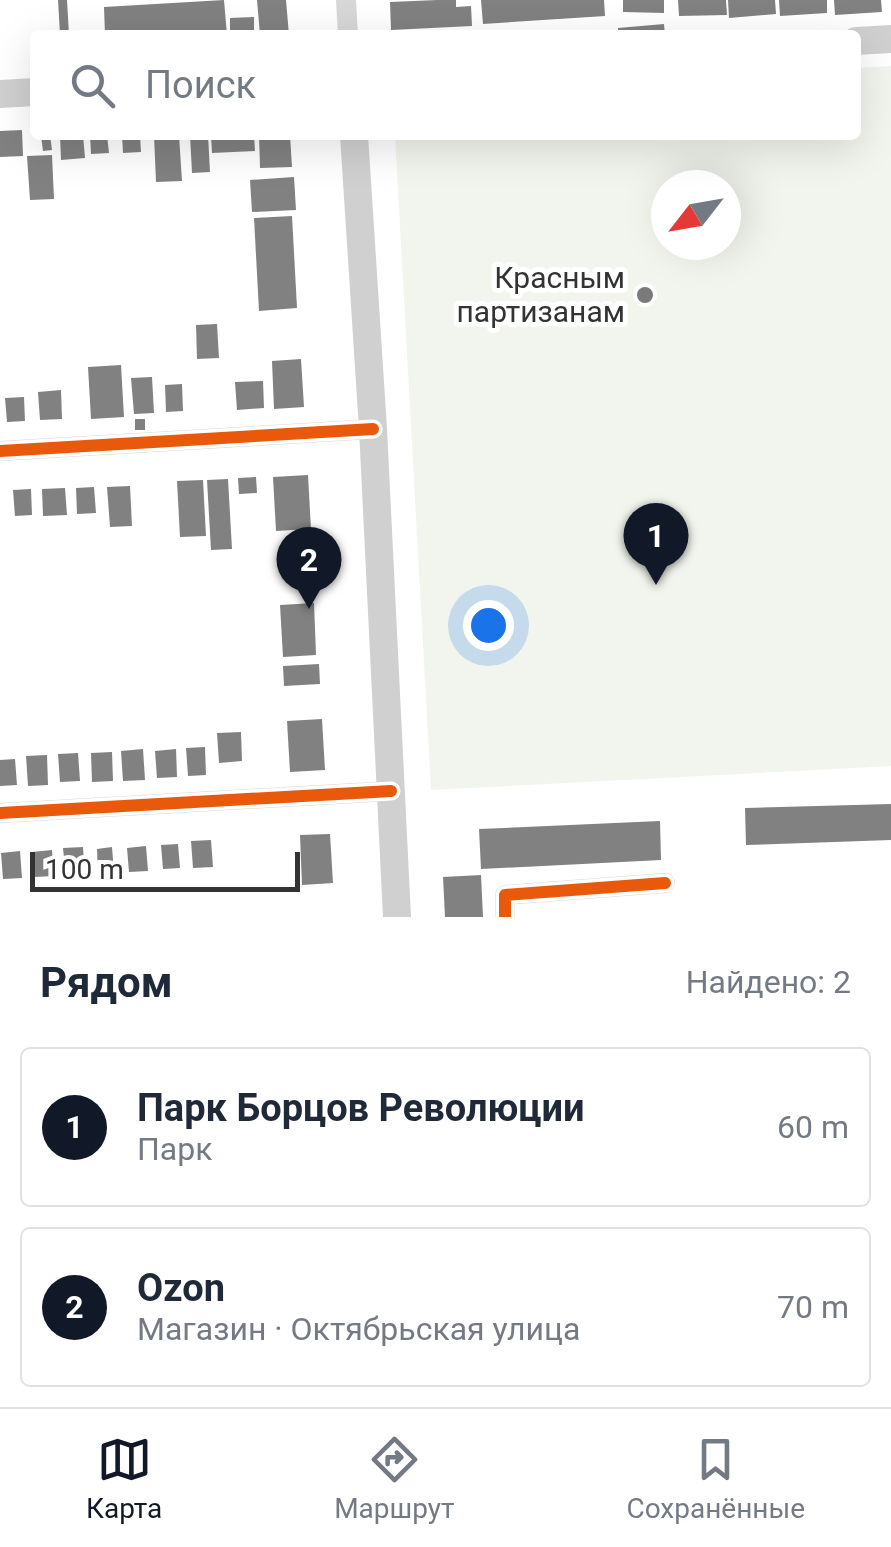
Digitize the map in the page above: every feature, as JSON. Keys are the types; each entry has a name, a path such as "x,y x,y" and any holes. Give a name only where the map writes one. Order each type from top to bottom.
{"main road":[{"path":"861,41 891,39"},
{"path":"0,94 30,92"},
{"path":"354,140 397,917"}],"street":[{"path":"346,0 348,30"},
{"path":"0,451 373,429"},
{"path":"0,813 390,790"},
{"path":"506,917 504,895 665,883"}],"shaded area":[{"path":"891,66 891,766 431,790 395,140 861,140 861,68"}],"building":[{"path":"58,0 67,0 69,30 60,30"},
{"path":"224,0 227,30 105,30 104,7"},
{"path":"257,0 286,0 289,30 260,30"},
{"path":"456,0 456,7 471,6 472,26 391,30 390,2"},
{"path":"481,0 604,0 605,16 483,24"},
{"path":"623,0 664,0 664,13 623,12"},
{"path":"678,0 726,0 727,15 679,16"},
{"path":"728,0 775,0 776,14 729,18"},
{"path":"779,0 827,0 827,13 780,16"},
{"path":"834,0 881,0 882,12 835,15"},
{"path":"254,17 254,30 230,30 230,18"},
{"path":"664,24 665,30 618,30"},
{"path":"22,130 23,156 0,157 0,131"},
{"path":"42,140 51,140 52,150 43,151"},
{"path":"60,140 83,140 85,158 61,160"},
{"path":"90,140 108,140 109,153 91,154"},
{"path":"122,140 140,140 141,152 123,153"},
{"path":"154,140 179,140 182,181 156,182"},
{"path":"190,140 208,140 210,172 192,173"},
{"path":"211,140 254,140 255,151 212,153"},
{"path":"259,140 290,140 292,167 260,168"},
{"path":"52,155 54,199 30,200 27,156"},
{"path":"294,177 296,210 252,212 250,180"},
{"path":"292,216 297,308 259,311 254,218"},
{"path":"217,324 219,358 197,359 196,325"},
{"path":"301,359 304,407 274,409 272,361"},
{"path":"121,365 124,417 91,419 88,367"},
{"path":"152,377 154,413 134,414 131,378"},
{"path":"263,381 264,408 237,410 235,382"},
{"path":"182,384 183,411 166,412 165,385"},
{"path":"61,390 62,419 40,420 38,392"},
{"path":"24,397 25,421 7,422 5,398"},
{"path":"135,419 145,419 145,430 135,430"},
{"path":"308,475 311,529 276,531 273,477"},
{"path":"256,477 257,493 239,494 238,478"},
{"path":"228,479 232,549 211,550 207,480"},
{"path":"203,480 206,536 180,537 177,481"},
{"path":"130,486 132,526 110,527 107,487"},
{"path":"94,487 96,513 77,514 76,488"},
{"path":"65,488 67,515 43,516 42,489"},
{"path":"31,489 32,515 15,516 13,490"},
{"path":"314,603 316,655 283,657 280,605"},
{"path":"319,664 320,684 284,686 283,666"},
{"path":"322,719 325,770 290,772 287,721"},
{"path":"241,732 242,761 219,763 217,733"},
{"path":"205,747 206,775 188,776 186,748"},
{"path":"143,749 145,780 123,781 121,751"},
{"path":"176,749 177,777 157,778 155,751"},
{"path":"112,752 113,781 92,782 91,753"},
{"path":"78,753 80,781 60,782 58,754"},
{"path":"47,755 48,785 28,786 26,756"},
{"path":"15,759 17,785 0,786 0,760"},
{"path":"891,804 891,840 746,845 745,808"},
{"path":"660,821 661,860 481,869 479,829"},
{"path":"330,834 333,883 302,885 300,835"},
{"path":"211,840 213,867 193,868 191,841"},
{"path":"178,844 180,868 163,869 161,845"},
{"path":"146,846 148,871 129,872 127,848"},
{"path":"83,847 85,877 66,878 63,848"},
{"path":"112,847 114,873 98,874 97,849"},
{"path":"52,850 54,876 34,877 32,852"},
{"path":"20,851 22,878 3,879 1,853"},
{"path":"481,875 483,917 445,917 443,877"}],"cycle path":[{"path":"0,451 373,429"},
{"path":"0,813 391,791"},
{"path":"505,917 505,895 665,883"}],"place":[{"name":"Красным партизанам","path":"645,295"},
{"name":"Парк Борцов Революции","path":"656,585"},
{"name":"Ozon","path":"309,609"}]}
